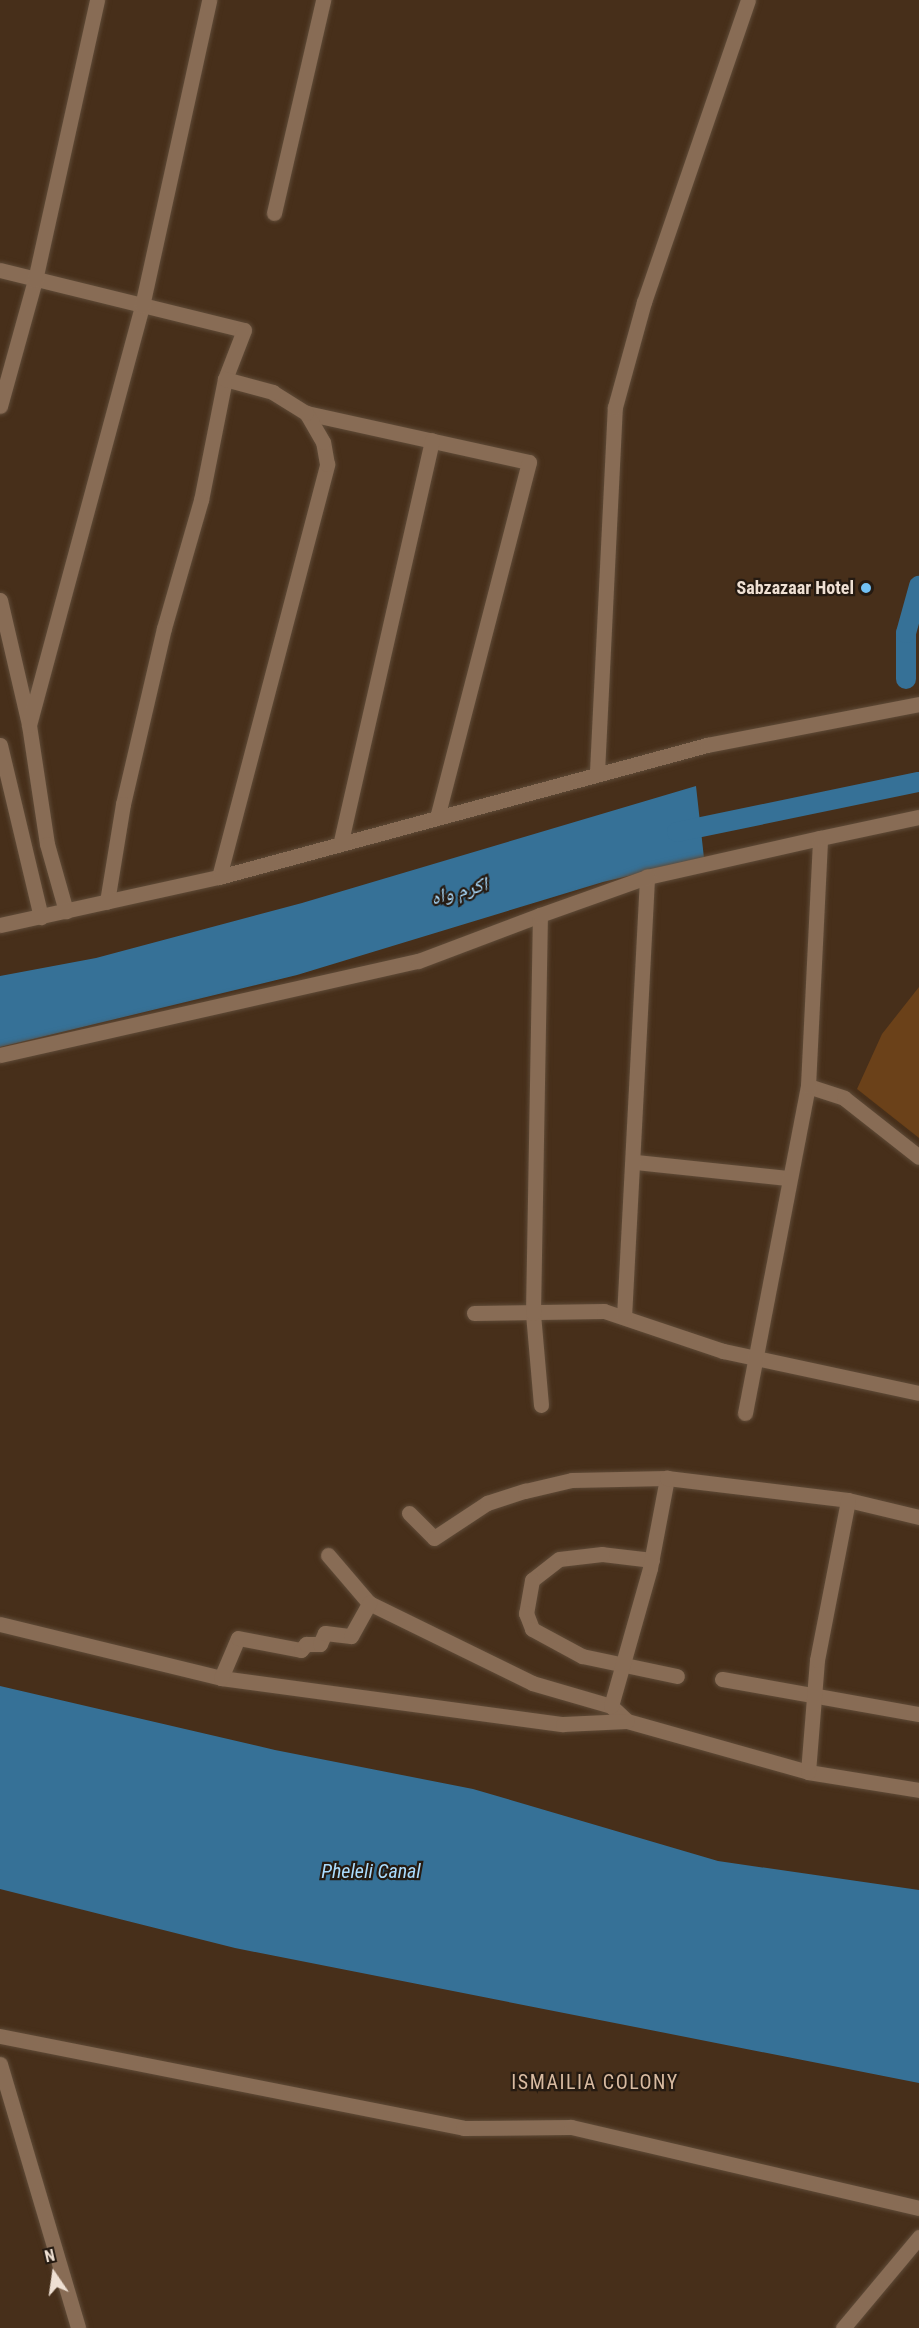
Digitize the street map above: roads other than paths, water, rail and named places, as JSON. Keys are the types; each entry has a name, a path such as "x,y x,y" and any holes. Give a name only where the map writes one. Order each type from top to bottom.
{"street":[{"path":"0,406 35,280 97,0"},
{"path":"29,725 142,306 208,0"},
{"path":"274,213 323,0"},
{"path":"597,772 615,407 644,302 748,0"},
{"path":"0,270 243,330 225,379 201,500 123,804 107,902"},
{"path":"225,379 273,392 306,413 526,459 530,467 438,814"},
{"path":"219,877 327,464 323,441 306,413"},
{"path":"341,841 432,440"},
{"path":"0,600 29,725 47,844 66,911"},
{"path":"0,926 219,877 438,814 597,772 919,704"},
{"path":"0,745 41,916"},
{"path":"0,1055 418,961 647,877 919,817"},
{"path":"745,1413 757,1360 787,1178 808,1086 820,838"},
{"path":"624,1317 636,1162 647,877"},
{"path":"540,915 533,1313 541,1405"},
{"path":"808,1086 844,1098 919,1157"},
{"path":"636,1162 787,1178"},
{"path":"474,1313 604,1311 757,1360 919,1393"},
{"path":"611,1706 652,1560 667,1478"},
{"path":"409,1513 434,1538 487,1503 525,1491 572,1480 667,1478 848,1500 919,1517"},
{"path":"808,1772 824,1612 848,1500"},
{"path":"652,1560 602,1554 559,1559 538,1571 524,1599 532,1629 582,1656 676,1676"},
{"path":"328,1555 369,1603 532,1683 611,1706 627,1722"},
{"path":"221,1678 238,1638 301,1650 306,1644 320,1644 325,1633 351,1636 369,1603"},
{"path":"0,1624 221,1678 563,1724 627,1722 808,1772 919,1790"},
{"path":"722,1679 919,1714"},
{"path":"0,2036 463,2128 571,2127 919,2208"},
{"path":"0,2064 78,2328"},
{"path":"843,2328 919,2236"}],"water":[{"path":"696,786 704,858 603,882 297,975 0,1047 0,976 96,958 302,903"},
{"name":"Pheleli Canal","path":"0,1686 275,1750 473,1789 718,1861 919,1890 919,2083 235,1948 0,1889"}],"waterway":[{"path":"906,679 906,633 919,586"},
{"name":"اکرم واہ","path":"677,832 919,782"}],"place":[{"name":"Sabzazaar Hotel","path":"866,588"}],"district":[{"name":"ISMAILIA COLONY","path":"595,2082"}]}
